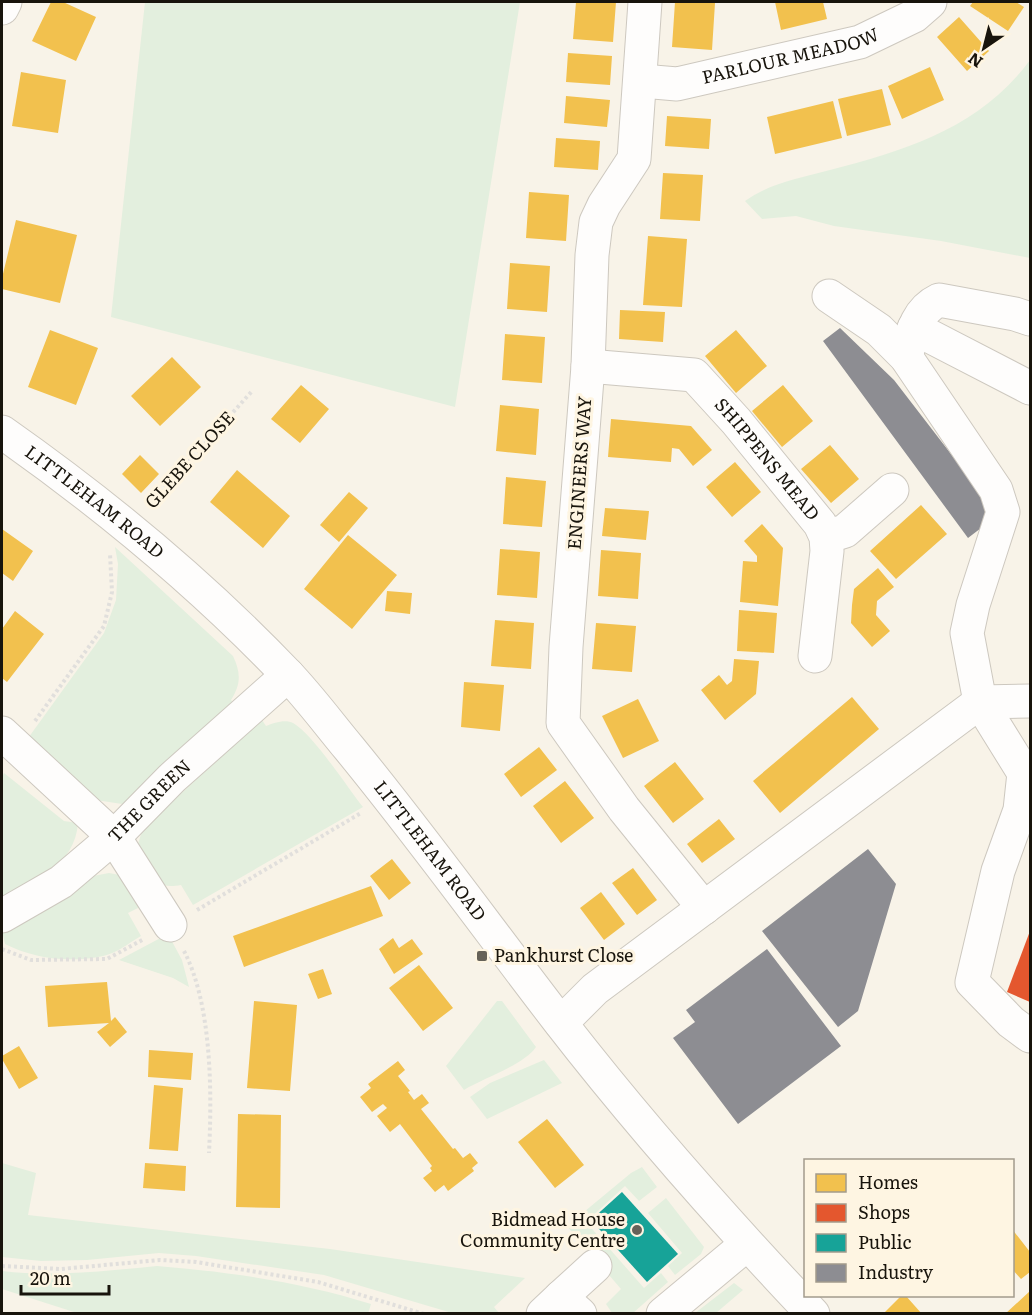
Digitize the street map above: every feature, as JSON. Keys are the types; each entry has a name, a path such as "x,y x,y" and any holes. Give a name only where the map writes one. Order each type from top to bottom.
{"street":[{"path":"2,8 4,2"},
{"name":"ENGINEERS WAY","path":"645,2 642,81 634,159 604,205 596,222 592,255 588,366 566,647 564,723 624,808 704,908"},
{"name":"PARLOUR MEADOW","path":"642,81 677,84 860,42 914,16 930,2"},
{"path":"830,296 879,330 1030,388"},
{"path":"910,342 924,310 939,300 1015,314 1030,319"},
{"path":"910,342 996,490 1003,512 973,605 967,633 980,702 1024,773 1018,857 998,871 972,981 1011,1022 1030,1036"},
{"name":"SHIPPENS MEAD","path":"588,366 694,375 743,429 820,524 826,537 823,600 815,656"},
{"name":"LITTLEHAM ROAD","path":"2,432 52,467 127,527 189,580 288,675 389,796 561,1023 747,1244 813,1314"},
{"path":"826,537 845,531 892,490"},
{"name":"THE GREEN","path":"2,916 61,882 114,837 172,778 288,675"},
{"path":"561,1023 595,989 980,702 1030,701"},
{"path":"10,740 114,837 170,925"},
{"path":"663,1314 747,1244"},
{"path":"561,1308 595,1266"}],"path":[{"name":"GLEBE CLOSE","path":"10,740 91,647 104,626 112,592 110,543 253,390"},
{"path":"2,949 31,960 107,959 170,925 389,796"},
{"path":"170,925 186,955 206,1022 211,1115 209,1153"},
{"path":"2,1266 61,1269 160,1260 196,1262 318,1281 424,1314"}],"green space":[{"path":"145,2 520,2 455,407 111,317"},
{"path":"1030,60 1030,258 941,241 834,226 796,216 762,219 745,201 775,185 887,154 941,133 989,103"},
{"path":"115,547 233,656 239,678 237,689 231,700 236,705 139,792 122,804 96,800 26,741 104,633 116,600 118,564"},
{"path":"262,720 266,726 287,721 301,729 320,749 363,807 193,905 181,885 163,885 156,882 148,871 137,847 143,828"},
{"path":"4,773 64,821 78,823 75,838 61,861 39,880 2,902 2,777"},
{"path":"109,873 125,876 143,900 138,908 128,913 141,936 108,955 78,959 40,956 5,944 2,931 93,876"},
{"path":"168,934 182,960 189,987 173,978 119,960"},
{"path":"497,1001 502,1001 536,1047 522,1060 464,1090 446,1066"},
{"path":"544,1060 562,1083 487,1119 470,1097 490,1083"},
{"path":"2,1163 36,1173 28,1215 330,1249 525,1278 494,1307 499,1313 452,1313 324,1275 196,1256 159,1253 87,1260 41,1261 2,1257"},
{"path":"642,1167 657,1187 639,1201 625,1186 586,1222 644,1288 661,1273 668,1282 633,1313 612,1313 606,1304 621,1289 567,1226 631,1173"},
{"path":"666,1198 704,1247 701,1254 675,1275 668,1266 682,1253 648,1213"},
{"path":"157,1266 265,1279 345,1296 371,1304 368,1314 77,1313 2,1289 2,1271 60,1273"},
{"path":"734,1283 743,1290 716,1313 695,1313"}],"building: Homes":[{"path":"51,2 63,2 96,17 76,61 32,41"},
{"path":"576,2 616,2 613,42 573,39"},
{"path":"675,2 715,3 712,50 672,47"},
{"path":"775,2 823,2 827,19 781,30"},
{"path":"973,2 1016,2 1024,7 1008,31 970,6"},
{"path":"959,17 989,51 967,71 937,37"},
{"path":"568,53 612,56 610,85 566,82"},
{"path":"930,67 944,100 902,119 888,86"},
{"path":"21,72 66,80 58,133 12,126"},
{"path":"882,89 891,125 847,136 838,99"},
{"path":"566,96 610,100 607,127 564,123"},
{"path":"833,101 842,138 775,154 767,117"},
{"path":"667,116 711,119 709,149 665,146"},
{"path":"556,138 600,141 598,170 554,167"},
{"path":"663,173 703,175 700,221 660,219"},
{"path":"529,192 569,195 566,241 526,238"},
{"path":"16,220 77,235 60,303 2,289 2,278"},
{"path":"648,236 687,239 682,307 643,305"},
{"path":"510,263 550,266 547,312 507,309"},
{"path":"620,310 665,312 663,342 619,339"},
{"path":"50,330 98,348 76,405 28,387"},
{"path":"736,330 767,366 736,393 705,356"},
{"path":"505,334 545,337 542,383 502,380"},
{"path":"172,357 201,387 160,426 131,396"},
{"path":"301,385 329,409 300,443 271,419"},
{"path":"783,385 813,421 782,447 752,411"},
{"path":"500,405 539,409 536,455 496,451"},
{"path":"611,419 691,426 712,450 693,466 679,449 672,448 671,462 608,457"},
{"path":"830,445 859,479 831,503 801,469"},
{"path":"140,455 159,474 141,493 122,474"},
{"path":"735,462 761,492 732,517 706,487"},
{"path":"237,470 290,516 263,548 210,502"},
{"path":"506,477 546,481 542,527 503,524"},
{"path":"349,492 368,508 339,542 320,525"},
{"path":"921,505 947,534 896,579 870,551"},
{"path":"605,508 649,511 646,540 602,536"},
{"path":"762,524 783,548 778,606 740,602 743,561 757,562 757,556 744,541"},
{"path":"2,529 33,551 13,581 2,573"},
{"path":"348,535 397,575 352,629 304,589"},
{"path":"500,549 540,552 537,598 497,595"},
{"path":"601,550 641,553 638,599 598,596"},
{"path":"878,568 894,587 877,601 876,615 890,631 872,647 851,623 852,605 854,589"},
{"path":"387,591 412,593 410,614 385,611"},
{"path":"739,610 777,613 774,653 737,651"},
{"path":"15,611 44,634 7,682 2,678 2,629"},
{"path":"495,620 534,623 531,669 491,666"},
{"path":"596,623 636,626 632,672 592,669"},
{"path":"734,659 759,661 756,694 725,720 701,690 719,675 727,685 732,681"},
{"path":"464,682 504,685 500,731 461,727"},
{"path":"852,697 879,729 780,813 753,781"},
{"path":"638,699 659,741 623,758 602,716"},
{"path":"539,747 557,770 521,797 504,774"},
{"path":"675,762 704,799 673,823 644,786"},
{"path":"565,781 594,818 561,843 533,806"},
{"path":"719,819 735,839 702,863 687,844"},
{"path":"392,859 411,883 389,900 370,876"},
{"path":"633,868 657,900 637,915 612,883"},
{"path":"371,886 383,916 244,967 233,936"},
{"path":"601,892 625,924 604,940 580,908"},
{"path":"393,938 399,948 412,939 423,954 394,974 379,949"},
{"path":"419,965 453,1008 423,1031 389,988"},
{"path":"323,969 332,994 318,999 308,974"},
{"path":"107,982 111,1021 115,1017 127,1032 110,1047 97,1032 109,1023 48,1027 45,986"},
{"path":"254,1001 297,1005 290,1091 247,1088"},
{"path":"19,1046 38,1078 19,1089 2,1056"},
{"path":"149,1050 193,1053 191,1080 148,1077"},
{"path":"398,1061 405,1070 398,1076 410,1091 408,1092 414,1100 422,1094 429,1103 421,1109 453,1149 455,1148 463,1158 470,1153 478,1163 472,1168 474,1171 448,1191 444,1185 435,1192 423,1178 432,1171 430,1168 432,1166 400,1124 390,1132 377,1116 387,1108 383,1104 372,1112 360,1097 371,1088 368,1084"},
{"path":"154,1085 183,1088 178,1151 149,1149"},
{"path":"238,1114 281,1115 280,1208 236,1207"},
{"path":"547,1119 584,1165 555,1188 518,1142"},
{"path":"145,1163 186,1166 185,1191 143,1188"},
{"path":"1014,1232 1030,1252 1030,1272 1021,1279 1014,1271"},
{"path":"1030,1291 1030,1314 1005,1314"},
{"path":"900,1297 907,1297 922,1314 883,1314"}],"building: Shops":[{"path":"1030,931 1030,1002 1007,992"}],"building: Public":[{"path":"622,1192 678,1254 647,1282 591,1220"}],"building: Industry":[{"path":"840,328 894,380 998,515 968,538 823,341"},
{"path":"868,849 896,884 858,1011 838,1027 762,931"},
{"path":"767,949 841,1046 738,1124 673,1038 695,1022 686,1010"}],"place":[{"name":"Pankhurst Close","path":"482,956"},
{"name":"Bidmead House Community Centre","path":"637,1230"}]}
